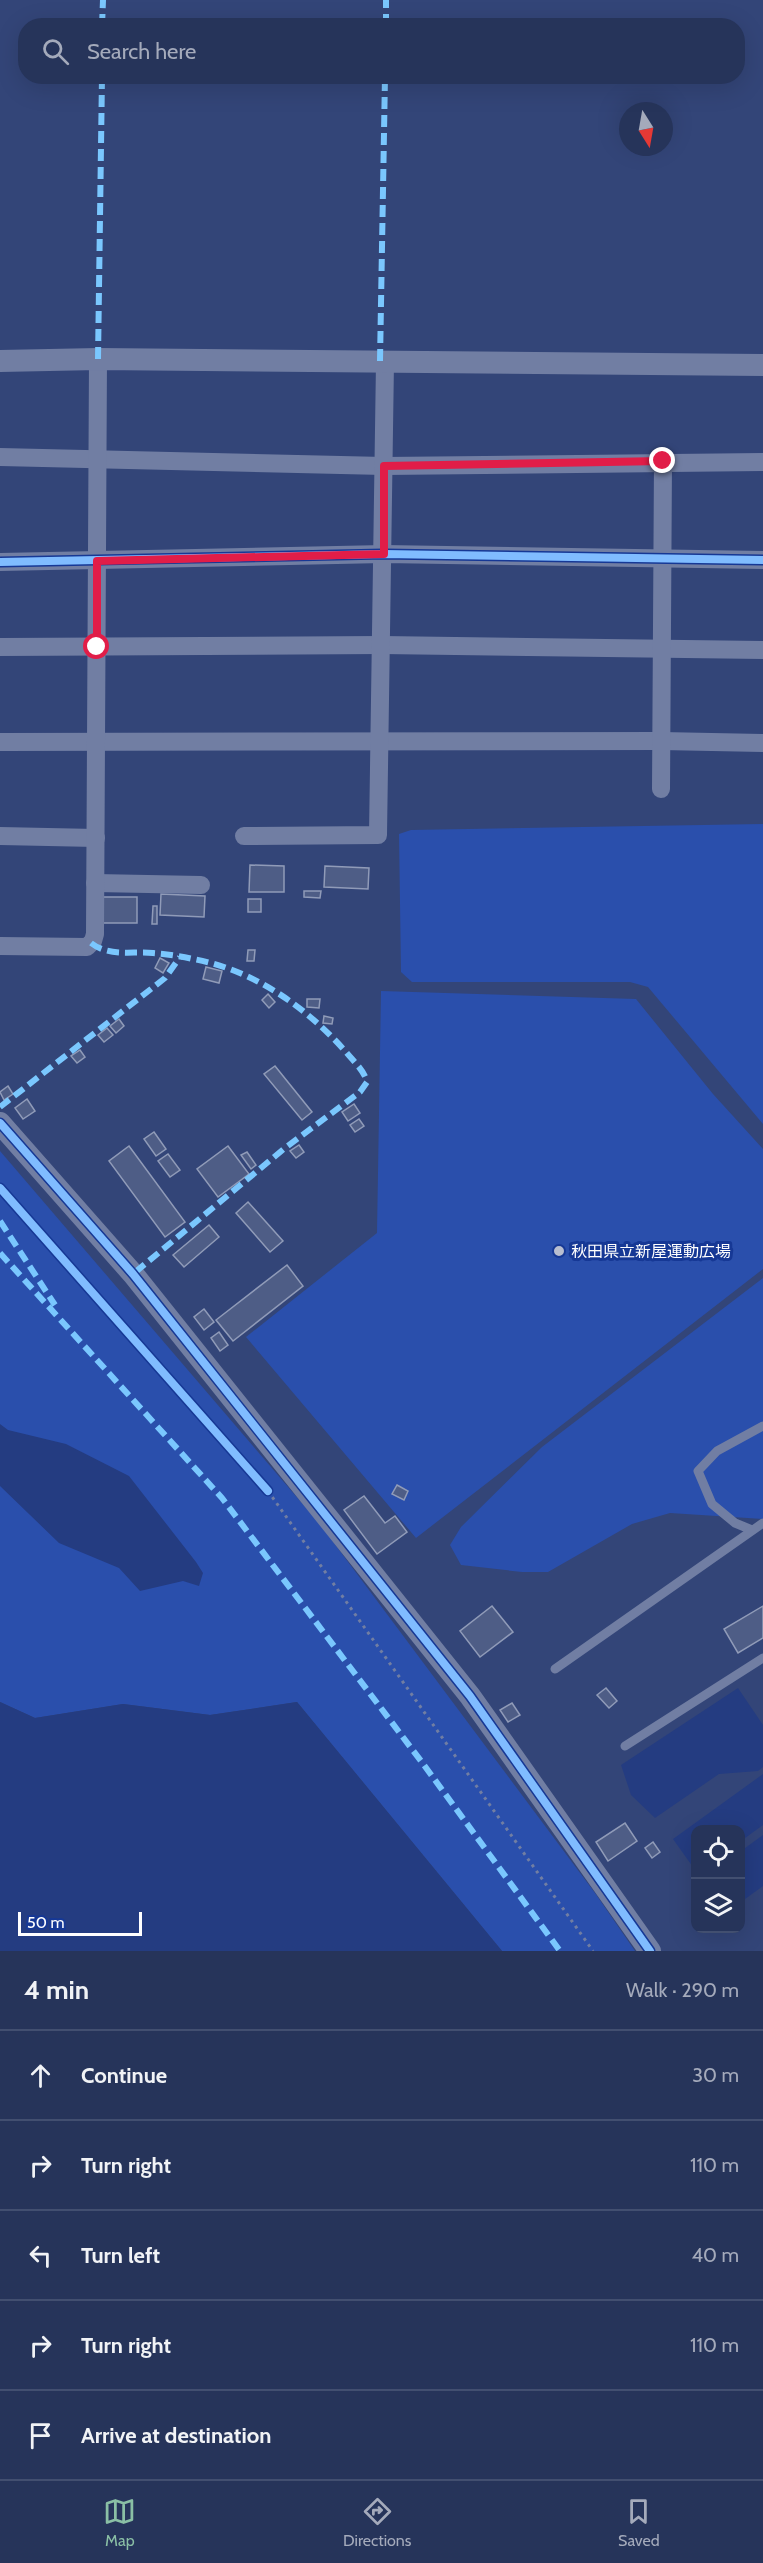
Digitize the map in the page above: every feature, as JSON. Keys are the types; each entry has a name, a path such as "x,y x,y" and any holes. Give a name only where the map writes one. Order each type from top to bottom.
{"street":[{"path":"0,946 87,947 93,941 95,934 98,359"},
{"path":"0,361 98,359 763,365"},
{"path":"244,836 378,835 384,554 385,362"},
{"path":"0,457 384,466 663,461 763,462"},
{"path":"661,789 660,649 663,461"},
{"path":"0,562 384,554 763,560"},
{"path":"0,647 382,645 763,650"},
{"path":"0,742 661,741 763,743"},
{"path":"0,836 96,838"},
{"path":"95,883 201,885"},
{"path":"0,1123 133,1274 470,1696 650,1951"}],"lane":[{"path":"752,1530 735,1522 712,1504 698,1472 717,1451 763,1426"},
{"path":"555,1668 763,1523"},
{"path":"626,1746 763,1658"}],"path":[{"path":"260,1482 593,1951"}],"shaded area":[{"path":"763,824 763,1124 648,987 630,982 412,982 401,972 399,834 411,830"},
{"name":"秋田県立新屋運動広場","path":"381,991 636,999 713,1094 763,1149 763,1269 416,1538 246,1337 377,1233"},
{"path":"0,1151 319,1523 595,1893 635,1951 502,1951 297,1702 210,1715 123,1704 35,1718 0,1702"},
{"path":"763,1278 763,1519 670,1513 632,1524 548,1572 522,1572 461,1565 450,1545 461,1527 542,1447"},
{"path":"0,1424 8,1430 66,1444 129,1476 203,1573 199,1586 183,1581 140,1591 119,1568 59,1543 0,1486"},
{"path":"738,1688 763,1725 763,1767 758,1771 719,1774 655,1818 631,1795 621,1765"},
{"path":"0,1702 35,1718 123,1704 210,1715 297,1702 502,1951 0,1951"},
{"path":"763,1774 763,1825 745,1838 745,1825 692,1825"},
{"path":"691,1826 691,1864 673,1839"},
{"path":"763,1835 763,1886 745,1899 745,1879 745,1848"}],"building":[{"path":"250,865 284,866 284,892 249,892"},
{"path":"325,866 369,868 368,889 324,887"},
{"path":"304,891 321,891 320,898 304,897"},
{"path":"161,894 205,896 204,917 160,915"},
{"path":"103,897 137,897 137,923 102,923"},
{"path":"248,899 261,899 261,912 248,912"},
{"path":"153,906 157,906 157,924 152,924"},
{"path":"248,950 255,950 254,961 247,961"},
{"path":"160,958 169,963 163,973 155,968"},
{"path":"206,967 222,971 219,983 203,979"},
{"path":"268,994 275,1002 269,1008 262,1000"},
{"path":"307,999 320,999 319,1008 307,1007"},
{"path":"324,1016 333,1018 332,1024 323,1023"},
{"path":"119,1019 124,1026 116,1033 110,1026"},
{"path":"107,1028 113,1035 104,1042 98,1035"},
{"path":"80,1050 85,1057 77,1063 71,1056"},
{"path":"275,1066 312,1112 302,1120 264,1074"},
{"path":"8,1086 13,1094 4,1100 0,1092"},
{"path":"27,1099 35,1111 23,1119 15,1108"},
{"path":"354,1104 360,1113 348,1121 342,1112"},
{"path":"359,1119 364,1126 355,1132 350,1125"},
{"path":"154,1132 166,1149 156,1156 144,1139"},
{"path":"299,1145 304,1152 296,1158 290,1151"},
{"path":"129,1146 185,1222 165,1237 109,1161"},
{"path":"228,1146 249,1174 218,1197 197,1169"},
{"path":"247,1152 256,1165 251,1169 241,1155"},
{"path":"168,1154 180,1170 170,1177 158,1161"},
{"path":"248,1202 283,1241 270,1252 236,1213"},
{"path":"209,1225 219,1237 184,1267 173,1255"},
{"path":"287,1265 303,1286 233,1341 216,1320"},
{"path":"204,1309 214,1322 204,1330 194,1317"},
{"path":"219,1332 228,1345 220,1351 211,1338"},
{"path":"397,1485 408,1491 404,1500 392,1494"},
{"path":"364,1496 385,1523 395,1516 407,1532 377,1554 344,1510"},
{"path":"492,1606 513,1632 480,1657 460,1631"},
{"path":"763,1606 763,1638 738,1653 724,1629"},
{"path":"606,1688 617,1701 609,1708 597,1695"},
{"path":"512,1703 520,1715 508,1722 500,1710"},
{"path":"625,1823 637,1841 608,1861 596,1842"},
{"path":"653,1842 660,1852 652,1858 645,1848"}],"marked path":[{"path":"102,18 103,0"},
{"path":"386,0 386,18"},
{"path":"98,359 102,84"},
{"path":"380,361 385,84"},
{"path":"91,943 113,952 158,953 215,964 258,981 314,1020 355,1063 367,1082 360,1092 285,1148 133,1274"},
{"path":"0,1107 165,978 180,957"},
{"path":"0,1221 55,1305"},
{"path":"0,1253 222,1498 424,1765 560,1951"}],"cycle path":[{"path":"0,562 384,554 763,560"},
{"path":"0,1123 133,1274 470,1696 650,1951"},
{"path":"0,1188 268,1491"}],"place":[{"name":"秋田県立新屋運動広場","path":"559,1251"}],"route":[{"path":"97,647 97,561 384,554 384,466 663,461"}]}
